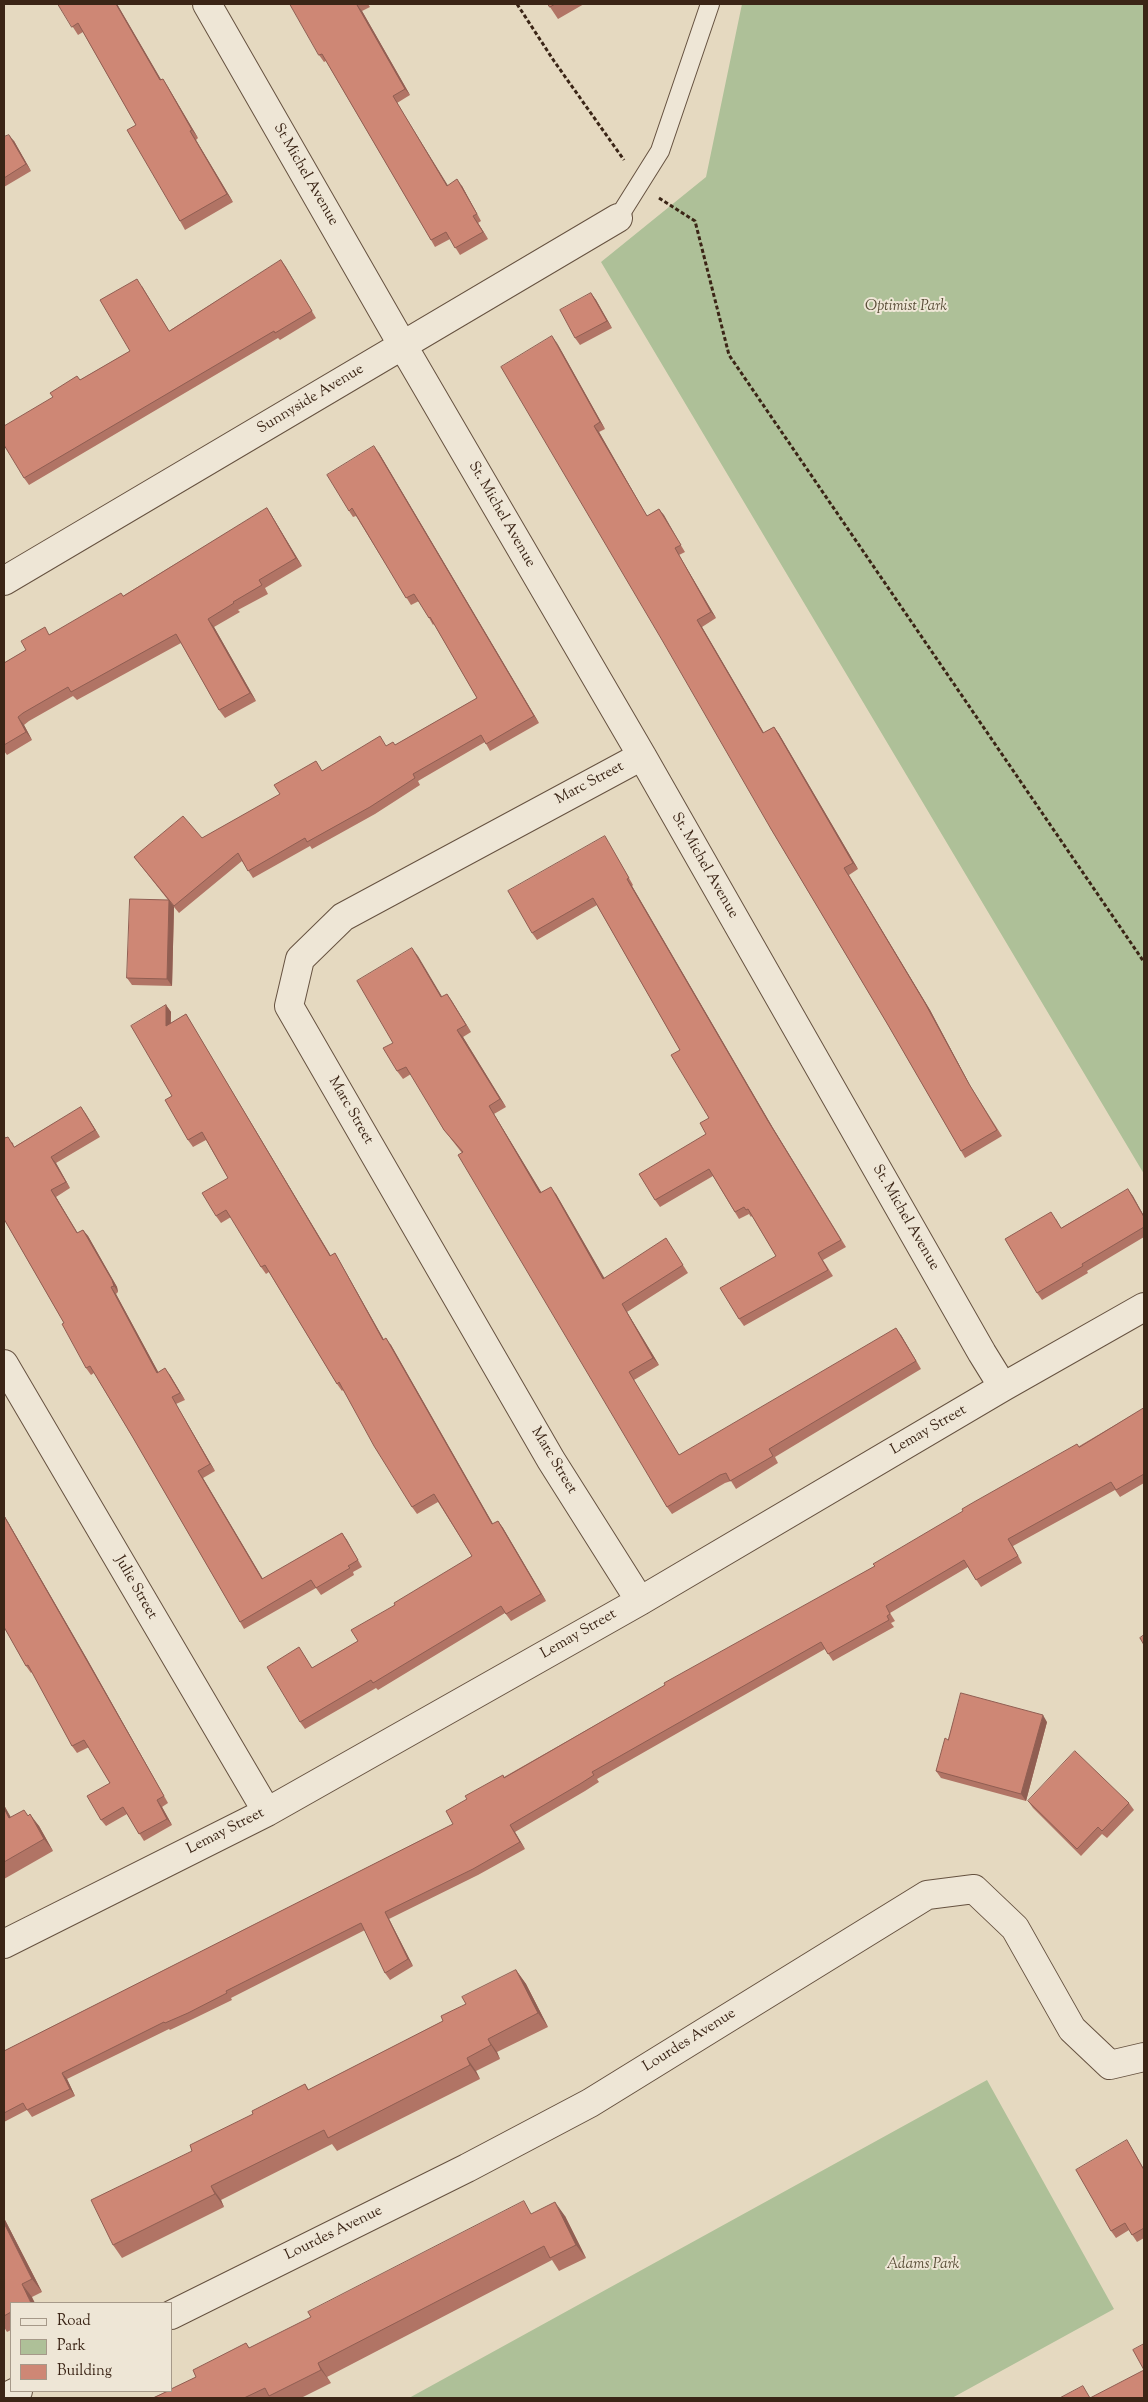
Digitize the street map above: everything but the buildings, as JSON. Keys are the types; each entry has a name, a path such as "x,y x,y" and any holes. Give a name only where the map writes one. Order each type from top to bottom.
{"street":[{"name":"St Michel Avenue","path":"207,4 403,346"},
{"name":"Sunnyside Avenue","path":"6,574 403,346 618,218"},
{"name":"St. Michel Avenue","path":"403,346 642,756 1003,1387"},
{"name":"Marc Street","path":"640,1601 551,1460 289,1006 300,959 344,917 642,756"},
{"name":"Lemay Street","path":"4,1944 267,1812 640,1601 1003,1387 1144,1307"},
{"name":"Julie Street","path":"4,1364 267,1812"},
{"name":"Lourdes Avenue","path":"172,2315 467,2168 590,2103 927,1895 974,1889 1015,1928 1072,2029 1110,2065 1144,2057"},
{"path":"4,2398 16,2392"}],"lane":[{"path":"618,218 640,186 660,151 710,4"}],"path":[{"path":"517,4 554,61 634,174 640,186 694,220 729,354 1144,962"}],"green space":[{"name":"Optimist Park","path":"742,4 1144,4 1144,1174 601,262 706,177"},
{"name":"Adams Park","path":"987,2080 1114,2309 952,2398 409,2398"}]}
